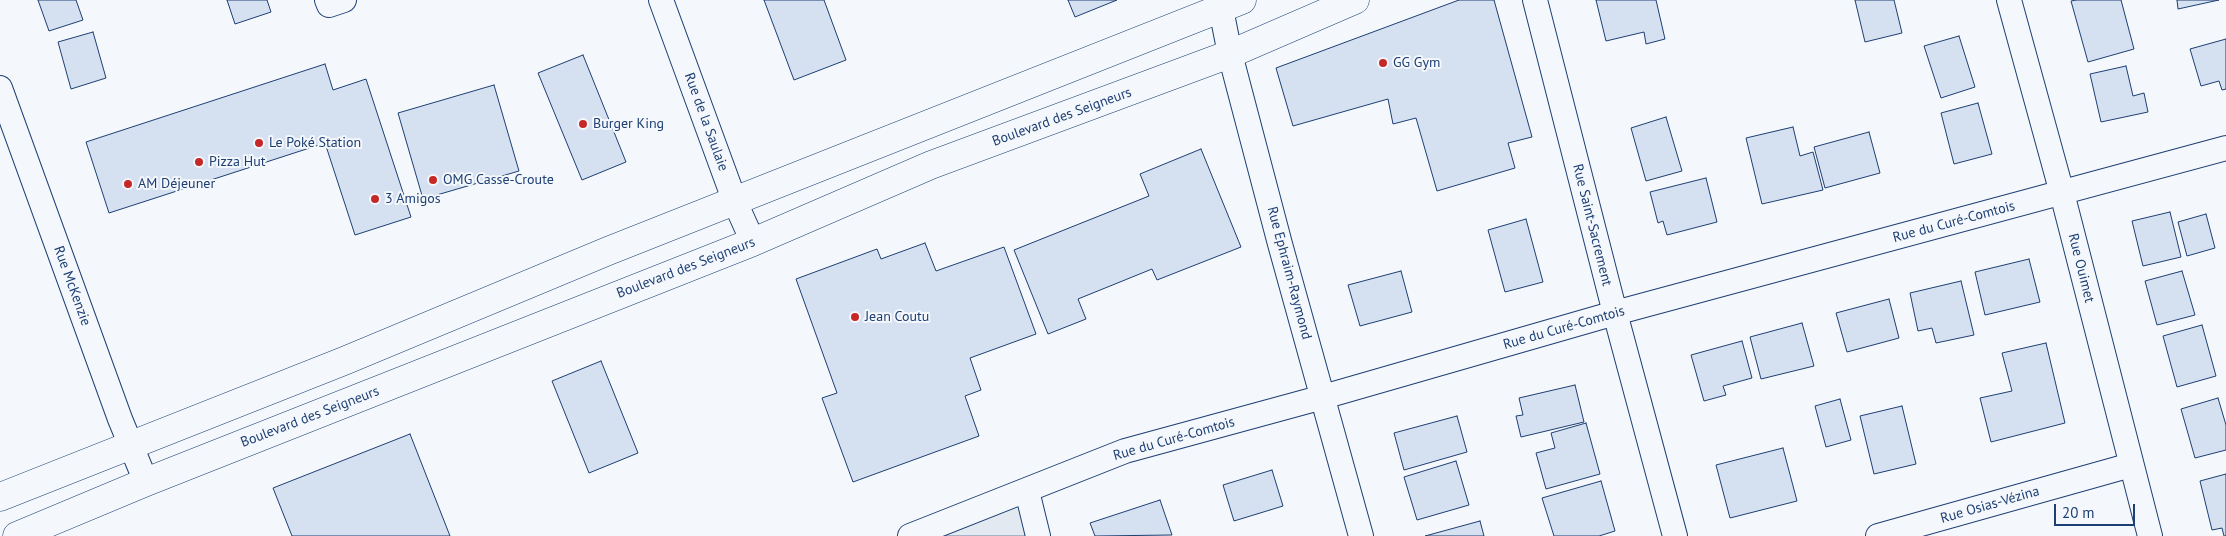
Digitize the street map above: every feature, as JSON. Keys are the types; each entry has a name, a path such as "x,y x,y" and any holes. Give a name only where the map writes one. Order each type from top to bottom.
{"main road":[{"name":"Boulevard des Seigneurs","path":"17,536 146,482 753,242 932,165 1230,54 1355,0"},
{"path":"0,497 344,361 608,251 1231,5"}],"street":[{"path":"327,0 329,5 344,0"},
{"name":"Rue de la Saulaie","path":"661,0 735,202 753,242"},
{"name":"Rue Saint-Sacrement","path":"1535,0 1615,313 1675,536"},
{"name":"Rue Ouimet","path":"2009,0 2062,193 2150,536"},
{"name":"Rue Ephraim-Raymond","path":"1231,5 1230,54 1362,536"},
{"name":"Rue McKenzie","path":"0,88 8,136 146,482"},
{"name":"Rue du Curé-Comtois","path":"910,536 1125,451 1323,398 1615,313 2226,148"},
{"name":"Rue Osias-Vézina","path":"1878,536 2131,465"},
{"path":"1027,491 1038,536"}],"shaded area":[{"path":"1027,491 1038,536 910,536"}],"building":[{"path":"38,0 76,0 83,20 49,31"},
{"path":"227,0 267,0 271,12 235,24"},
{"path":"764,0 824,0 846,60 794,80"},
{"path":"1068,0 1117,0 1075,17"},
{"path":"1459,0 1494,0 1532,137 1508,143 1515,168 1437,191 1416,118 1393,124 1388,99 1293,126 1276,68"},
{"path":"1596,0 1656,0 1665,39 1646,44 1644,32 1606,41"},
{"path":"1855,0 1894,0 1902,33 1865,42"},
{"path":"2121,0 2134,49 2088,62 2071,1"},
{"path":"2177,0 2219,0 2178,9"},
{"path":"93,32 106,78 71,89 58,42"},
{"path":"1959,36 1975,87 1941,98 1924,46"},
{"path":"2226,39 2226,89 2222,90 2219,81 2201,86 2190,49"},
{"path":"583,55 626,162 582,180 538,73"},
{"path":"325,64 333,90 366,79 411,217 355,235 325,143 109,213 86,142"},
{"path":"2126,66 2133,96 2144,93 2148,112 2101,122 2090,74"},
{"path":"494,85 519,171 423,199 398,113"},
{"path":"1978,103 1992,154 1954,164 1941,113"},
{"path":"1666,117 1682,171 1646,181 1631,128"},
{"path":"1793,127 1800,156 1813,152 1823,190 1762,204 1746,138"},
{"path":"1869,132 1880,173 1825,188 1814,147"},
{"path":"1201,149 1241,247 1157,280 1152,269 1078,299 1086,319 1048,334 1014,250 1149,196 1140,174"},
{"path":"1706,178 1717,222 1667,235 1663,221 1658,223 1650,192"},
{"path":"2170,212 2181,257 2143,266 2132,221"},
{"path":"2206,214 2215,248 2187,256 2178,222"},
{"path":"1526,219 1543,282 1505,292 1488,230"},
{"path":"925,243 936,271 1004,247 1036,334 970,358 981,390 965,396 979,436 853,482 822,398 837,393 796,279 877,249 881,259"},
{"path":"2029,259 2040,302 1985,315 1975,272"},
{"path":"1401,271 1412,312 1360,326 1348,285"},
{"path":"2182,271 2195,315 2157,325 2145,281"},
{"path":"1961,281 1974,335 1936,343 1932,328 1918,331 1910,293"},
{"path":"1889,299 1899,338 1847,352 1836,313"},
{"path":"1802,323 1814,366 1761,379 1750,337"},
{"path":"2202,325 2216,376 2177,387 2163,336"},
{"path":"1742,341 1752,378 1723,386 1726,395 1704,401 1691,355"},
{"path":"2046,343 2065,423 1991,442 1980,398 2012,391 2002,353"},
{"path":"601,361 638,453 589,473 552,381"},
{"path":"1575,385 1584,422 1521,437 1516,416 1523,415 1519,398"},
{"path":"2218,398 2226,425 2226,450 2195,458 2181,409"},
{"path":"1840,399 1851,440 1826,447 1815,406"},
{"path":"1902,406 1916,464 1874,474 1860,416"},
{"path":"1457,416 1467,452 1404,470 1394,433"},
{"path":"1586,423 1600,474 1546,489 1536,453 1555,448 1551,433"},
{"path":"410,434 450,536 292,536 273,488"},
{"path":"1783,448 1797,501 1730,518 1716,465"},
{"path":"1456,461 1469,505 1417,520 1404,477"},
{"path":"1272,470 1283,506 1234,521 1223,485"},
{"path":"2226,474 2226,536 2224,536 2222,528 2212,530 2200,481"},
{"path":"1601,481 1615,531 1599,536 1554,536 1542,498"},
{"path":"1160,500 1172,535 1095,536 1090,523"},
{"path":"1480,521 1484,536 1425,536"}],"place":[{"name":"GG Gym","path":"1383,63"},
{"name":"Burger King","path":"583,124"},
{"name":"Le Poké Station","path":"259,143"},
{"name":"Pizza Hut","path":"199,162"},
{"name":"OMG Casse-Croute","path":"433,180"},
{"name":"AM Déjeuner","path":"128,184"},
{"name":"3 Amigos","path":"375,199"},
{"name":"Jean Coutu","path":"855,317"}]}
